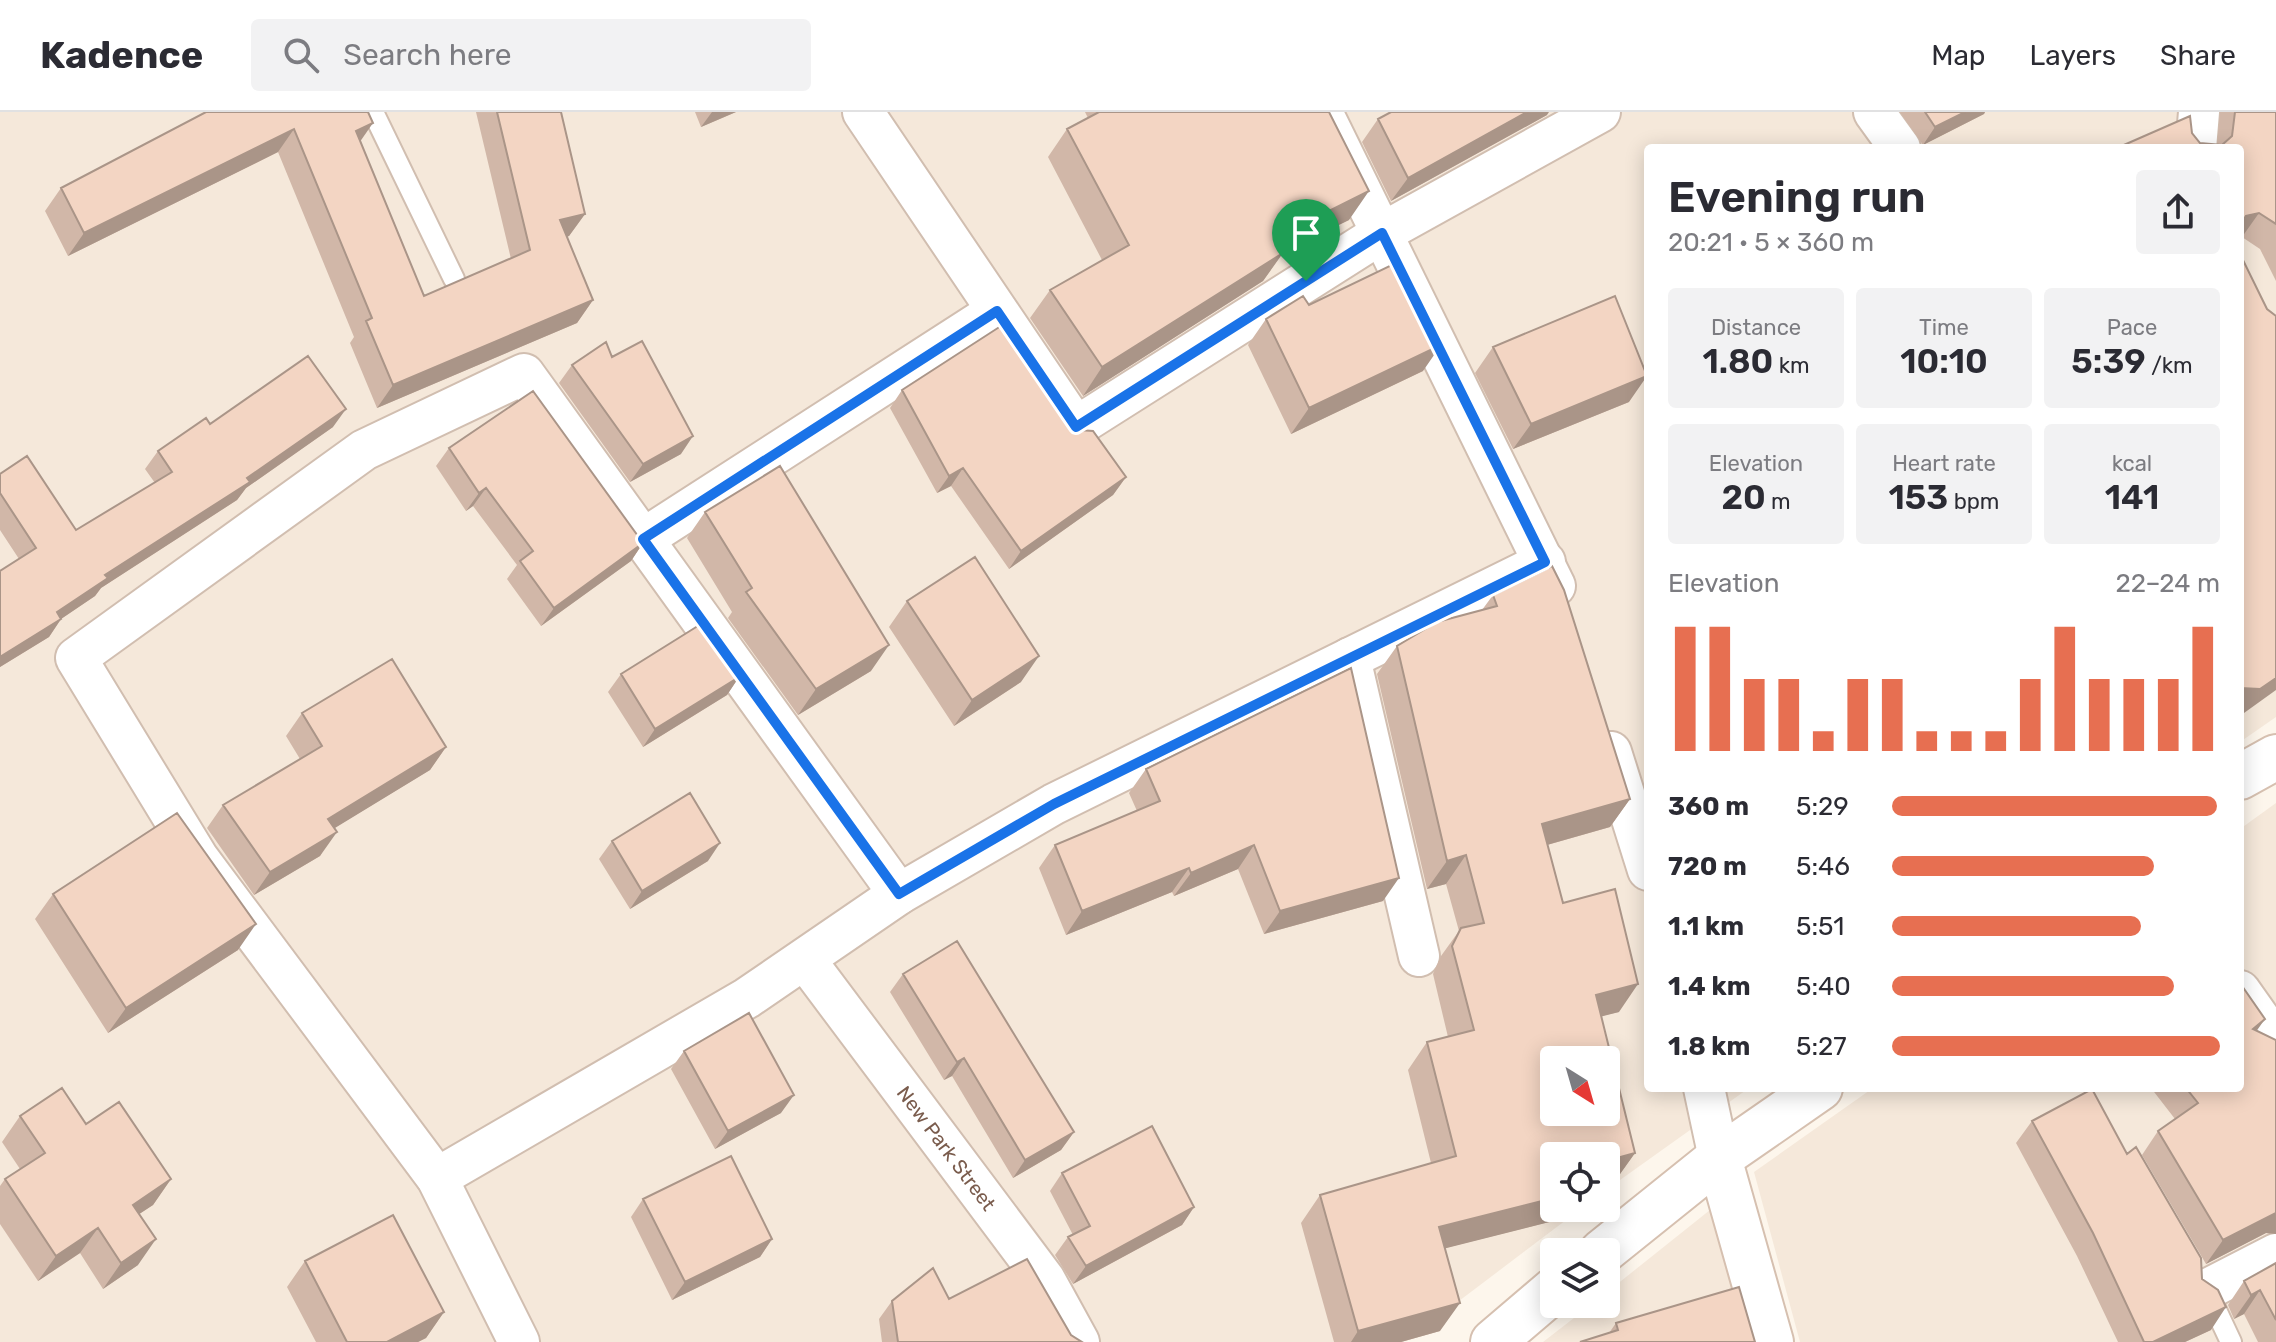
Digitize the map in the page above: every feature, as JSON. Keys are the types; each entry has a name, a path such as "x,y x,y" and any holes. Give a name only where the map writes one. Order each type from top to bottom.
{"main road":[{"path":"2244,775 2276,757"},
{"path":"1619,1238 1719,1158 1814,1092"},
{"path":"1719,1158 1771,1342"},
{"path":"1493,1342 1540,1302"}],"street":[{"path":"863,112 1076,427 1382,233 1600,112"},
{"path":"1322,112 1545,562 1571,625"},
{"path":"1874,112 1897,144"},
{"path":"2196,144 2199,112"},
{"path":"643,539 997,311"},
{"path":"519,1342 437,1178 198,858 76,658 364,450 524,374 899,894"},
{"path":"437,1178 806,961 899,894 1054,804 1545,562"},
{"path":"1350,658 1419,956"},
{"path":"1599,714 1644,844"},
{"name":"New Park Street","path":"806,961 1045,1280 1079,1342"},
{"path":"2244,997 2276,1042"},
{"path":"1705,1092 1719,1158"},
{"path":"2202,1284 2276,1254"}],"lane":[{"path":"373,112 454,279"},
{"path":"2202,1284 2231,1342"}],"shaded area":[{"path":"0,112 2276,112 2276,717 2244,739 2244,144 1644,144 1644,1092 1743,1092 1620,1180 1620,1142 1540,1142 1540,1222 1563,1222 1414,1335 1389,1342 0,1342"},
{"path":"2276,803 2276,1342 1800,1342 1754,1172 1867,1092 2244,1092 2244,826"},
{"path":"1715,1206 1752,1342 1543,1342 1574,1318 1620,1318 1620,1282"}],"building":[{"path":"206,112 368,112 373,123 356,131 424,296 530,250 497,112 561,112 585,214 560,220 593,300 393,385 366,321 372,318 294,129 84,233 61,188"},
{"path":"1099,112 1329,112 1369,191 1275,238 1283,253 1102,367 1050,290 1129,245 1067,129"},
{"path":"1391,112 1527,112 1408,178 1378,119"},
{"path":"1925,112 1965,112 1935,127"},
{"path":"2235,112 2276,112 2276,224 2259,213 2244,219 2244,144 2223,144 2232,136"},
{"path":"2190,116 2192,133 2200,143 2211,144 2126,144"},
{"path":"1400,261 1441,345 1309,408 1266,319 1303,296 1309,305"},
{"path":"2244,262 2267,309 2276,316 2276,678 2260,689 2244,688"},
{"path":"1615,296 1644,368 1644,377 1531,424 1493,347"},
{"path":"1004,324 1070,422 1079,430 1093,431 1126,477 1021,551 963,468 949,476 902,390"},
{"path":"642,341 693,436 643,464 572,365 606,342 612,357"},
{"path":"308,356 346,409 247,478 250,482 105,575 108,578 57,612 61,619 0,657 0,571 36,548 0,493 0,474 27,456 76,530 172,472 158,451 206,418 210,424"},
{"path":"533,391 643,543 554,608 520,561 533,551 486,488 479,493 449,448"},
{"path":"780,466 889,645 816,689 746,592 752,588 705,512"},
{"path":"975,557 1039,656 972,700 907,601"},
{"path":"1552,566 1564,590 1630,799 1542,824 1563,903 1615,889 1638,984 1596,995 1609,1046 1540,1046 1540,1126 1620,1126 1620,1092 1635,1153 1620,1157 1620,1142 1540,1142 1540,1202 1439,1227 1460,1303 1358,1331 1320,1195 1456,1156 1427,1042 1474,1030 1452,946 1461,928 1484,923 1466,855 1447,861 1397,646 1437,622 1497,606 1493,595"},
{"path":"701,624 739,677 655,729 621,674"},
{"path":"392,659 446,747 328,819 337,832 270,872 223,805 322,746 302,713"},
{"path":"1351,668 1399,878 1280,911 1254,845 1191,873 1189,868 1082,911 1055,845 1160,801 1146,769"},
{"path":"690,793 720,843 642,891 612,841"},
{"path":"177,813 256,924 126,1008 53,894"},
{"path":"957,941 1074,1132 1025,1160 964,1058 957,1062 903,974"},
{"path":"2244,989 2265,1019 2253,1029 2276,1040 2276,1213 2223,1240 2158,1131 2198,1103 2189,1092 2244,1092"},
{"path":"749,1013 794,1095 728,1131 684,1051"},
{"path":"62,1088 86,1124 119,1102 171,1179 133,1205 156,1239 121,1263 98,1228 56,1256 5,1179 45,1153 20,1116"},
{"path":"2086,1092 2094,1092 2127,1154 2136,1147 2201,1258 2202,1279 2218,1290 2226,1307 2153,1342 2144,1342 2093,1233 2032,1121"},
{"path":"1152,1126 1194,1207 1086,1266 1068,1237 1090,1226 1062,1173"},
{"path":"731,1156 772,1239 685,1282 643,1199"},
{"path":"393,1215 444,1312 387,1342 347,1342 305,1261"},
{"path":"1027,1259 1071,1335 1082,1342 898,1342 892,1301 933,1268 949,1299"},
{"path":"2276,1263 2276,1320 2260,1290 2251,1295 2244,1281"},
{"path":"1739,1287 1755,1342 1580,1342 1618,1330 1616,1323"}],"route":[{"path":"1382,233 1545,562 1054,804 899,894 643,539 997,311 1076,427 1306,281 1382,233"}]}
